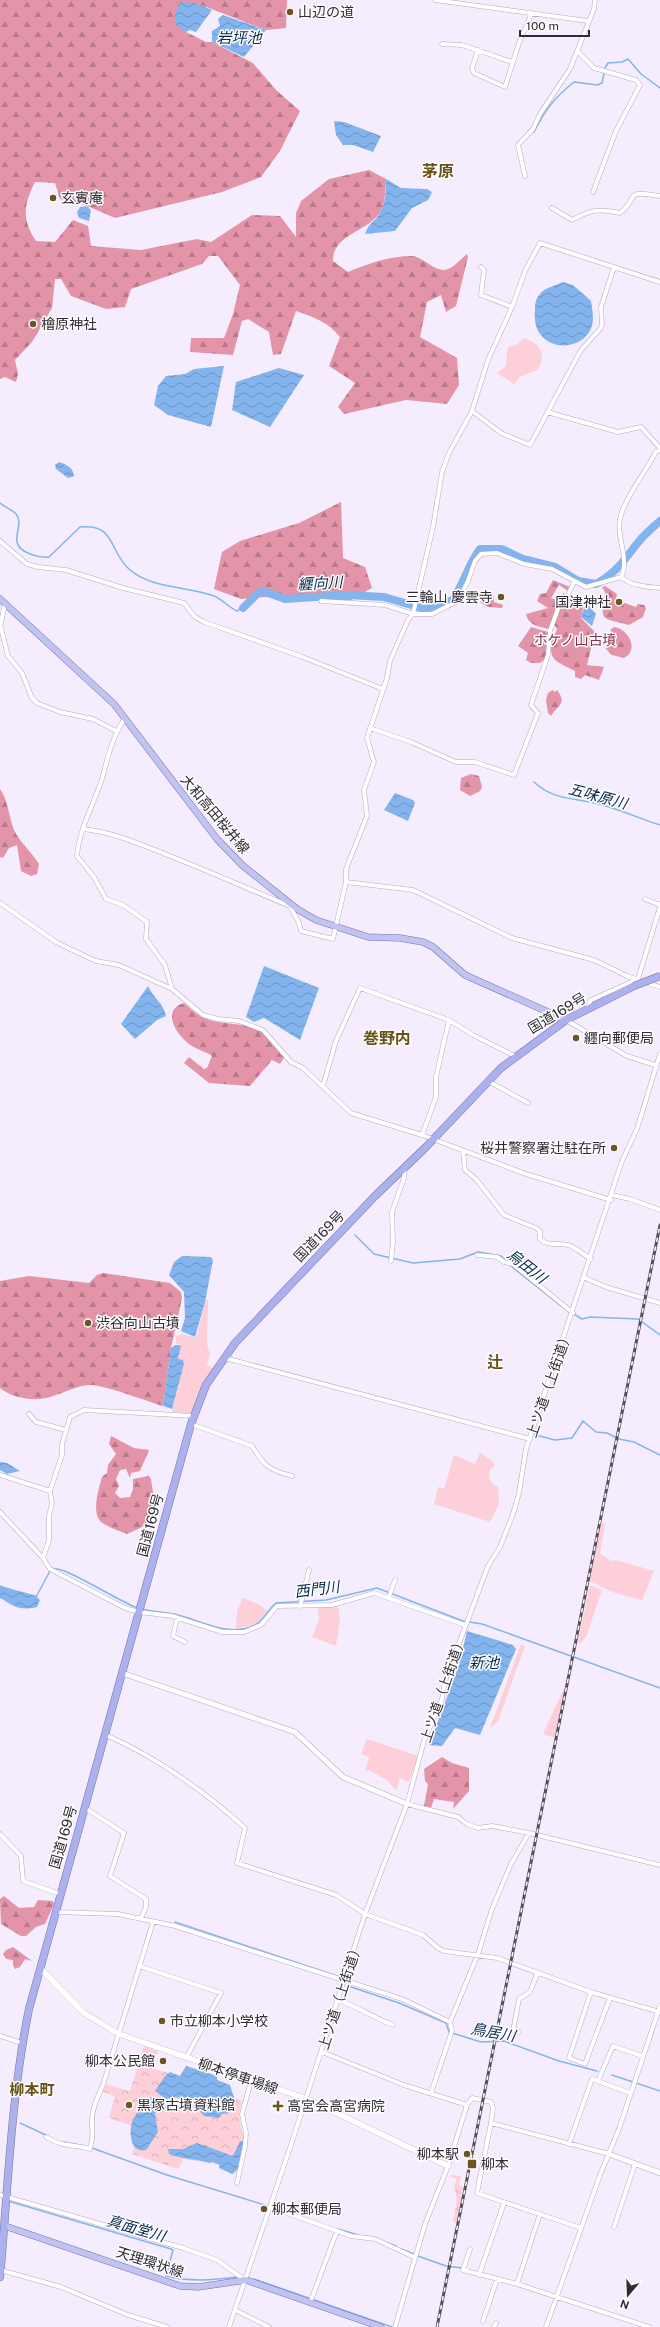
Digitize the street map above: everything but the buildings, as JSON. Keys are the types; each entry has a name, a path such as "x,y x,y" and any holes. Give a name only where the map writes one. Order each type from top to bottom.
{"highway":[{"name":"国道169号","path":"0,2272 5,2226 5,2199 22,2043 55,1912 106,1735 191,1424 206,1385 224,1358 279,1296 488,1081 515,1056 566,1020 636,983 660,976"}],"main road":[{"name":"大和高田桜井線","path":"2,601 101,692 125,718 217,839 242,865 294,908 316,920 368,937 400,938 423,942 433,947 465,975 566,1020"},
{"name":"柳本停車場線","path":"40,1968 84,2012 119,2034 306,2099 448,2166"},
{"name":"天理環状線","path":"5,2226 180,2286 198,2287 246,2280 374,2326 381,2327"}],"street":[{"path":"435,0 588,22"},
{"path":"525,176 518,145 533,129 543,110 570,69 595,0"},
{"path":"478,50 472,68 474,73 505,87 512,62 532,13"},
{"path":"442,44 462,45 512,62"},
{"path":"577,51 594,68 636,80 640,85 616,131 593,192"},
{"path":"552,208 572,220 592,211 602,209 620,213 633,195 638,193 660,196"},
{"path":"83,829 104,831 232,880 294,908 293,915 301,923 301,931 304,933 318,934 333,940 337,928 346,882 346,869 367,816 364,790 374,762 367,742 370,728 383,689 390,661 400,644 408,620 416,605 442,472 449,453 472,411 488,360 512,306 525,271 540,243 660,282"},
{"path":"481,267 484,270 481,295 512,306"},
{"path":"472,411 505,435 530,445 581,350 601,328 601,307 614,267"},
{"path":"548,412 618,432 641,428 660,449 656,452 642,476 620,518 620,540 624,560 621,577"},
{"path":"0,540 27,564 38,567 66,570 123,588 184,603 195,617 204,622 300,656 383,689"},
{"path":"321,601 385,605 413,613 432,614 458,601 468,581 475,561 481,554 497,553 524,564 542,566 556,571 574,582 590,587 621,577"},
{"path":"621,577 625,580 646,587 660,588"},
{"path":"370,728 411,742 456,762 475,762 514,775 538,713 531,705 548,655 550,631 559,606 566,599 574,582"},
{"path":"2,601 0,628 8,656 22,673 32,698 37,703 60,712 92,719 116,731"},
{"path":"125,718 116,731 83,829 77,856 94,877 106,899 123,905 147,922 146,939 165,965 172,989"},
{"path":"346,882 413,890 512,938 594,960 636,983 660,987"},
{"path":"636,983 660,906 645,899"},
{"path":"0,903 56,942 96,961 119,965 172,989 203,1015 218,1019 239,1021 263,1030 291,1062 303,1068 352,1112 422,1135 526,1174 611,1198 630,1199 660,1210"},
{"path":"323,1086 336,1041 348,1018 360,988 449,1020 473,1036 515,1056"},
{"path":"422,1135 436,1096 436,1077 449,1020"},
{"path":"566,1020 627,1056 655,1066"},
{"name":"上ツ道（上街道）","path":"229,2327 322,2052 365,1914 407,1804 424,1741 442,1699 445,1681 488,1566 500,1547 513,1514 530,1439 585,1278 622,1161 637,1129 655,1066 660,1055"},
{"path":"488,1081 528,1103"},
{"path":"463,1151 465,1170 476,1179 504,1215 536,1228 540,1231 540,1239 542,1241 557,1245 569,1246 590,1259"},
{"path":"391,1261 393,1242 392,1212 404,1178 405,1167"},
{"path":"477,1255 497,1258 504,1262 513,1264 573,1313"},
{"path":"585,1278 606,1287 660,1303"},
{"path":"224,1358 530,1439"},
{"path":"43,1558 49,1540 49,1516 52,1503 50,1491 62,1455 62,1444 70,1417 84,1410 194,1416"},
{"path":"29,1414 36,1422 66,1430"},
{"path":"191,1424 252,1446 261,1463 267,1468 292,1476"},
{"path":"0,1475 50,1491"},
{"path":"0,1512 43,1558 52,1570 125,1608 139,1612 177,1618 222,1632 244,1632 261,1625 277,1606 332,1606 374,1593 390,1595 466,1623"},
{"path":"300,1605 309,1570"},
{"path":"390,1595 395,1580"},
{"path":"177,1618 173,1636 185,1642"},
{"path":"122,1673 295,1732 343,1777 407,1804 458,1816 467,1824 478,1828 492,1826 529,1833 660,1865"},
{"path":"106,1735 141,1751 162,1763 218,1803 245,1828 237,1863 336,1895 365,1914 423,1934 438,1948 444,1951 478,1954 512,1963 537,1974 610,1998 659,2012"},
{"path":"85,1808 124,1832 110,1876 146,1899 146,1907 141,1918"},
{"path":"431,2093 452,2033 450,2022 478,1954 492,1909 511,1864 529,1833"},
{"path":"0,1834 21,1856 22,1881 60,1894"},
{"path":"55,1912 118,1914 175,1926 345,1982 402,1999 450,2022"},
{"path":"46,2137 58,2144 80,2146 90,2149 94,2136 92,2121 96,2100 103,2085 153,1922"},
{"path":"139,1966 221,1993 186,2058"},
{"path":"520,2032 513,2031 519,1999 530,1992 537,1974"},
{"path":"591,1992 569,2058 585,2064 610,1998"},
{"path":"338,2000 355,2006 374,2018 393,2025"},
{"path":"546,2327 609,2154 660,2006"},
{"path":"0,2036 22,2043"},
{"path":"598,2081 613,2046 642,2056"},
{"path":"322,2052 384,2077 466,2106"},
{"path":"570,2144 592,2079 630,2093"},
{"path":"237,2183 245,2146 246,2133 242,2114 251,2081"},
{"path":"395,2327 414,2257 432,2202 448,2166 466,2106 472,2098 491,2102 493,2108 477,2193 581,2228"},
{"path":"491,2123 609,2154 660,2172"},
{"path":"614,2227 635,2164"},
{"path":"5,2199 217,2260 246,2280"},
{"path":"480,2275 504,2203"},
{"path":"270,2207 337,2231 364,2239 375,2239 414,2257"},
{"path":"517,2284 540,2214"},
{"path":"310,2303 337,2231"},
{"path":"470,2250 463,2270 517,2284 556,2298 649,2327"},
{"path":"0,2272 61,2287 121,2313 167,2327"},
{"path":"483,2321 497,2279"},
{"path":"235,2310 270,2327"}],"green space":[{"path":"0,0 287,0 286,28 266,30 196,3 186,32 206,42 212,42 253,63 276,90 300,111 280,151 261,177 222,192 115,218 85,205 60,199 55,183 35,182 28,197 26,218 28,226 36,241 55,242 73,220 88,226 91,246 141,250 197,239 211,242 252,215 280,216 296,237 296,213 301,201 329,179 369,170 386,179 385,198 381,211 372,221 343,240 334,253 333,261 348,272 370,263 403,256 411,256 443,270 453,266 467,254 468,257 456,306 446,312 441,295 427,302 420,337 457,358 459,385 447,404 406,400 344,414 338,407 355,383 329,366 340,337 331,327 326,324 309,315 296,311 281,354 273,355 269,332 248,319 242,321 233,355 190,352 191,338 224,338 233,314 240,285 218,256 209,256 202,264 131,289 125,307 106,309 71,296 61,279 55,279 52,308 32,342 15,360 18,374 16,382 5,377 0,379"},
{"path":"523,338 538,346 542,354 542,359 537,370 520,377 514,384 497,373 506,366 507,351 509,346 517,345"},
{"path":"341,502 343,558 365,567 372,588 349,601 264,597 241,599 214,589 222,552 240,541 299,523"},
{"name":"ホケノ山古墳","path":"553,580 570,587 568,591 559,585 551,598 559,601 563,593 566,595 561,607 572,597 584,604 581,618 595,632 587,665 604,667 599,680 585,675 581,679 575,677 575,671 561,664 552,655 551,634 555,634 557,629 554,624 549,629 534,625 527,618 526,614 548,608 537,601 540,594 546,593"},
{"path":"605,586 617,594 615,603 621,605 622,602 636,607 638,604 644,605 646,608 643,617 629,625 613,621 605,617 603,614 603,609 605,592 602,587"},
{"path":"487,591 494,596 494,602 503,605 502,608 489,607 481,603 479,595"},
{"path":"531,627 548,632 546,658 540,663 531,663 526,660 528,653 518,646"},
{"path":"614,627 624,631 628,635 632,645 629,654 624,658 612,655 606,649 611,629"},
{"path":"553,690 555,692 557,690 562,702 551,716 548,713 546,700 548,693"},
{"path":"471,774 479,776 482,787 480,791 470,796 460,790 461,778"},
{"path":"0,789 7,803 14,830 19,839 39,864 37,874 31,876 21,871 17,845 9,848 3,858 0,857"},
{"path":"184,1003 204,1018 217,1022 245,1025 259,1030 270,1039 284,1058 280,1064 272,1060 250,1086 209,1083 184,1063 189,1057 204,1069 207,1068 212,1056 186,1042 173,1024 173,1011 177,1006"},
{"name":"渋谷向山古墳","path":"103,1273 170,1283 181,1292 182,1298 171,1348 163,1406 117,1391 92,1385 81,1386 50,1397 38,1399 17,1397 0,1388 0,1281 29,1276 89,1283 97,1275"},
{"path":"206,1299 208,1300 207,1344 210,1354 207,1365 213,1368 205,1382 193,1414 174,1412 172,1411 184,1364 178,1359 181,1344 176,1344 176,1336 183,1334 196,1338"},
{"path":"111,1436 134,1448 149,1450 140,1471 131,1473 130,1478 126,1469 120,1470 116,1479 119,1486 115,1493 120,1498 130,1497 133,1489 133,1479 149,1476 151,1479 155,1508 154,1514 146,1524 127,1534 101,1522 98,1518 96,1506 102,1477 107,1473 108,1465 116,1454 109,1444"},
{"path":"480,1453 492,1461 495,1466 490,1470 489,1478 493,1485 498,1486 499,1504 490,1522 434,1504 438,1487 444,1489 454,1455 475,1464"},
{"path":"602,1522 605,1524 600,1554 612,1561 616,1560 654,1571 642,1600 615,1593 589,1581"},
{"path":"590,1585 602,1590 586,1637 580,1644 578,1642"},
{"path":"243,1598 260,1605 267,1611 256,1624 236,1629 237,1611"},
{"path":"338,1605 340,1620 336,1646 312,1637 319,1620 318,1608"},
{"path":"521,1644 525,1646 498,1721 490,1728"},
{"path":"565,1686 555,1738 543,1734"},
{"path":"367,1739 418,1756 409,1782 400,1778 396,1790 387,1780 368,1770 365,1772 369,1757 361,1754"},
{"path":"442,1757 452,1763 469,1768 469,1791 453,1809 454,1802 434,1799 431,1808 424,1806 428,1784 425,1781 424,1769"},
{"path":"4,1896 19,1908 34,1907 38,1900 53,1901 54,1904 45,1924 36,1927 26,1936 21,1936 1,1924 0,1899"},
{"path":"13,1947 32,1961 25,1959 20,1967 15,1969 13,1960 6,1959 3,1954 6,1950"},
{"path":"144,2046 158,2051 151,2068 180,2076 186,2066 217,2076 217,2080 230,2085 234,2098 242,2101 239,2114 244,2141 236,2172 232,2174 230,2171 219,2168 220,2165 212,2162 210,2163 183,2159 178,2169 132,2154 134,2148 132,2144 132,2126 109,2118 115,2096 103,2092 106,2084 130,2091"},
{"path":"448,2176 461,2176 459,2186 463,2187 461,2197 464,2197 458,2224 453,2222 457,2199 454,2187 457,2179"}],"water":[{"path":"181,2 196,3 212,10 196,32 190,30 186,32 176,25 175,13"},
{"name":"岩坪池","path":"223,15 266,30 244,57 212,42 212,31 220,26 218,19"},
{"path":"334,121 344,122 381,136 373,152 353,145 343,145 336,135"},
{"path":"386,179 401,188 427,189 432,192 428,200 412,208 395,231 365,234 368,227 377,217 383,206 386,192"},
{"path":"87,206 91,210 89,221 79,218 77,212 80,207"},
{"path":"563,282 573,285 591,301 593,320 589,332 582,340 572,344 561,345 550,343 542,336 536,325 535,307 537,298 543,291"},
{"path":"224,366 211,427 168,415 154,405 158,386 166,376 185,374 194,369"},
{"path":"279,368 304,375 270,427 232,410 236,382"},
{"path":"59,462 71,468 74,476 68,478 56,469 55,465"},
{"path":"585,605 589,606 596,614 592,626 581,617"},
{"path":"395,793 413,800 415,803 408,821 384,810"},
{"path":"264,966 319,988 300,1040 264,1018 254,1022 246,1017"},
{"path":"148,986 161,1004 166,1016 157,1020 135,1039 121,1024"},
{"path":"182,1256 211,1257 213,1260 205,1302 195,1337 181,1331 185,1318 184,1292 169,1275 174,1262"},
{"path":"176,1345 181,1345 178,1359 183,1360 184,1364 172,1409 163,1406 171,1348"},
{"path":"0,1462 7,1463 20,1471 7,1474 0,1470"},
{"path":"0,1585 35,1595 40,1600 37,1607 26,1609 14,1606 5,1601 0,1598"},
{"name":"新池","path":"467,1631 513,1645 516,1649 480,1735 455,1728 442,1746 429,1745 459,1665"},
{"path":"186,2066 217,2076 217,2080 230,2085 234,2098 229,2113 222,2114 219,2118 204,2116 189,2099 175,2097 166,2099 155,2091 165,2076 170,2072 180,2076"},
{"path":"151,2097 160,2103 155,2114 158,2132 146,2150 141,2150 137,2149 132,2141 131,2125 136,2114"},
{"path":"240,2141 244,2141 238,2169 232,2174 219,2168 220,2165 212,2162 210,2163 169,2154 168,2149 183,2149 197,2143 233,2156"}],"waterway":[{"path":"534,132 542,117 551,105 561,93 574,82 597,85 602,83 605,68 608,63 622,62 628,59 641,74 660,88"},
{"name":"纒向川","path":"0,503 18,517 19,524 17,542 21,549 25,552 40,557 49,557 80,527 100,529 106,534 123,562 129,569 138,575 158,584 214,596 237,611 243,608"},
{"name":"纒向川","path":"243,608 257,594 263,591 285,599 347,595 384,597 425,609 453,600 472,561 480,549 502,549 523,559 555,567 578,581 596,584 610,575 642,537 660,521"},
{"name":"五味原川","path":"534,782 553,794 607,806 660,825"},
{"name":"烏田川","path":"355,1235 374,1254 413,1263 460,1259 478,1252 501,1256 505,1260"},
{"name":"烏田川","path":"511,1266 561,1306"},
{"name":"烏田川","path":"564,1308 582,1319 590,1317 638,1319 660,1335"},
{"path":"532,1434 555,1440 572,1438 583,1421 596,1432 607,1433 619,1439 634,1442 660,1455"},
{"name":"西門川","path":"54,1569 69,1573 138,1608"},
{"name":"西門川","path":"36,1597 50,1571"},
{"name":"西門川","path":"142,1609 178,1615 216,1627 236,1630 246,1629 255,1625 276,1603 326,1600 377,1588 463,1621 482,1624 660,1688"},
{"name":"鳥居川","path":"175,1922 340,1977"},
{"name":"鳥居川","path":"348,1986 399,2003 446,2023 449,2032 481,2042 504,2041 559,2061 597,2071"},
{"name":"鳥居川","path":"612,2075 660,2091"},
{"path":"20,2123 48,2136"},
{"path":"64,2142 84,2146"},
{"path":"92,2148 167,2175 268,2206"},
{"name":"真面堂川","path":"8,2201 171,2249 173,2250 166,2276 202,2280 237,2277"},
{"path":"338,2229 358,2235"},
{"path":"375,2238 396,2246"},
{"path":"401,2249 414,2254"},
{"path":"418,2256 446,2266 462,2268"},
{"name":"真面堂川","path":"254,2279 392,2327"}],"railway":[{"path":"437,2327 660,1225"}],"place":[{"name":"山辺の道","path":"290,12"},
{"name":"玄賓庵","path":"53,198"},
{"name":"檜原神社","path":"33,324"},
{"name":"三輪山 慶雲寺","path":"501,597"},
{"name":"国津神社","path":"619,602"},
{"name":"纒向郵便局","path":"576,1038"},
{"name":"桜井警察署辻駐在所","path":"614,1148"},
{"name":"渋谷向山古墳","path":"88,1323"},
{"name":"市立柳本小学校","path":"162,2021"},
{"name":"柳本公民館","path":"163,2061"},
{"name":"黒塚古墳資料館","path":"129,2105"},
{"name":"高宮会高宮病院","path":"278,2106"},
{"name":"柳本駅","path":"467,2154"},
{"name":"柳本","path":"472,2164"},
{"name":"柳本郵便局","path":"264,2209"}],"district":[{"name":"茅原","path":"438,171"},
{"name":"巻野内","path":"387,1038"},
{"name":"辻","path":"495,1362"},
{"name":"柳本町","path":"32,2089"}]}
